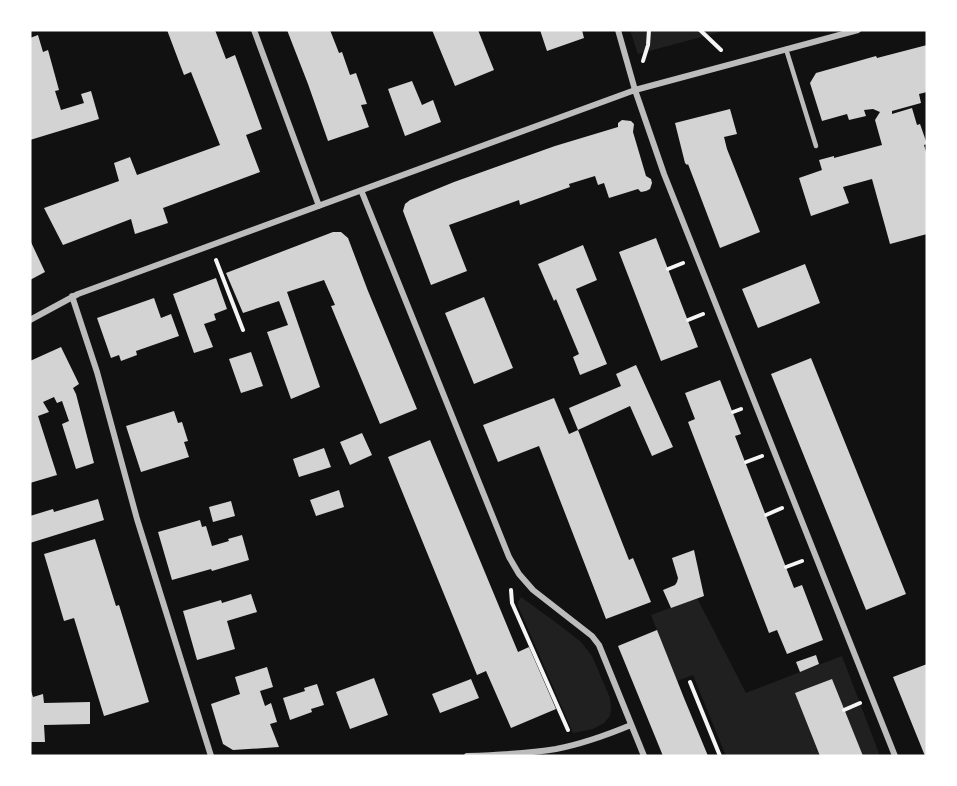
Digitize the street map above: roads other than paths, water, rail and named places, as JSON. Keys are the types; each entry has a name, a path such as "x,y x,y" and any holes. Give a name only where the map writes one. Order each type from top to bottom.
{"street":[{"path":"254,30 319,206"},
{"path":"618,30 635,90 664,174 895,756"},
{"path":"30,320 72,296 635,90 858,30"},
{"path":"362,190 509,557 519,574 533,590 592,636 598,645 644,756"},
{"path":"72,296 137,519 211,756"},
{"path":"467,756 558,748 601,737 631,725"}],"lane":[{"path":"786,49 816,146"}]}
